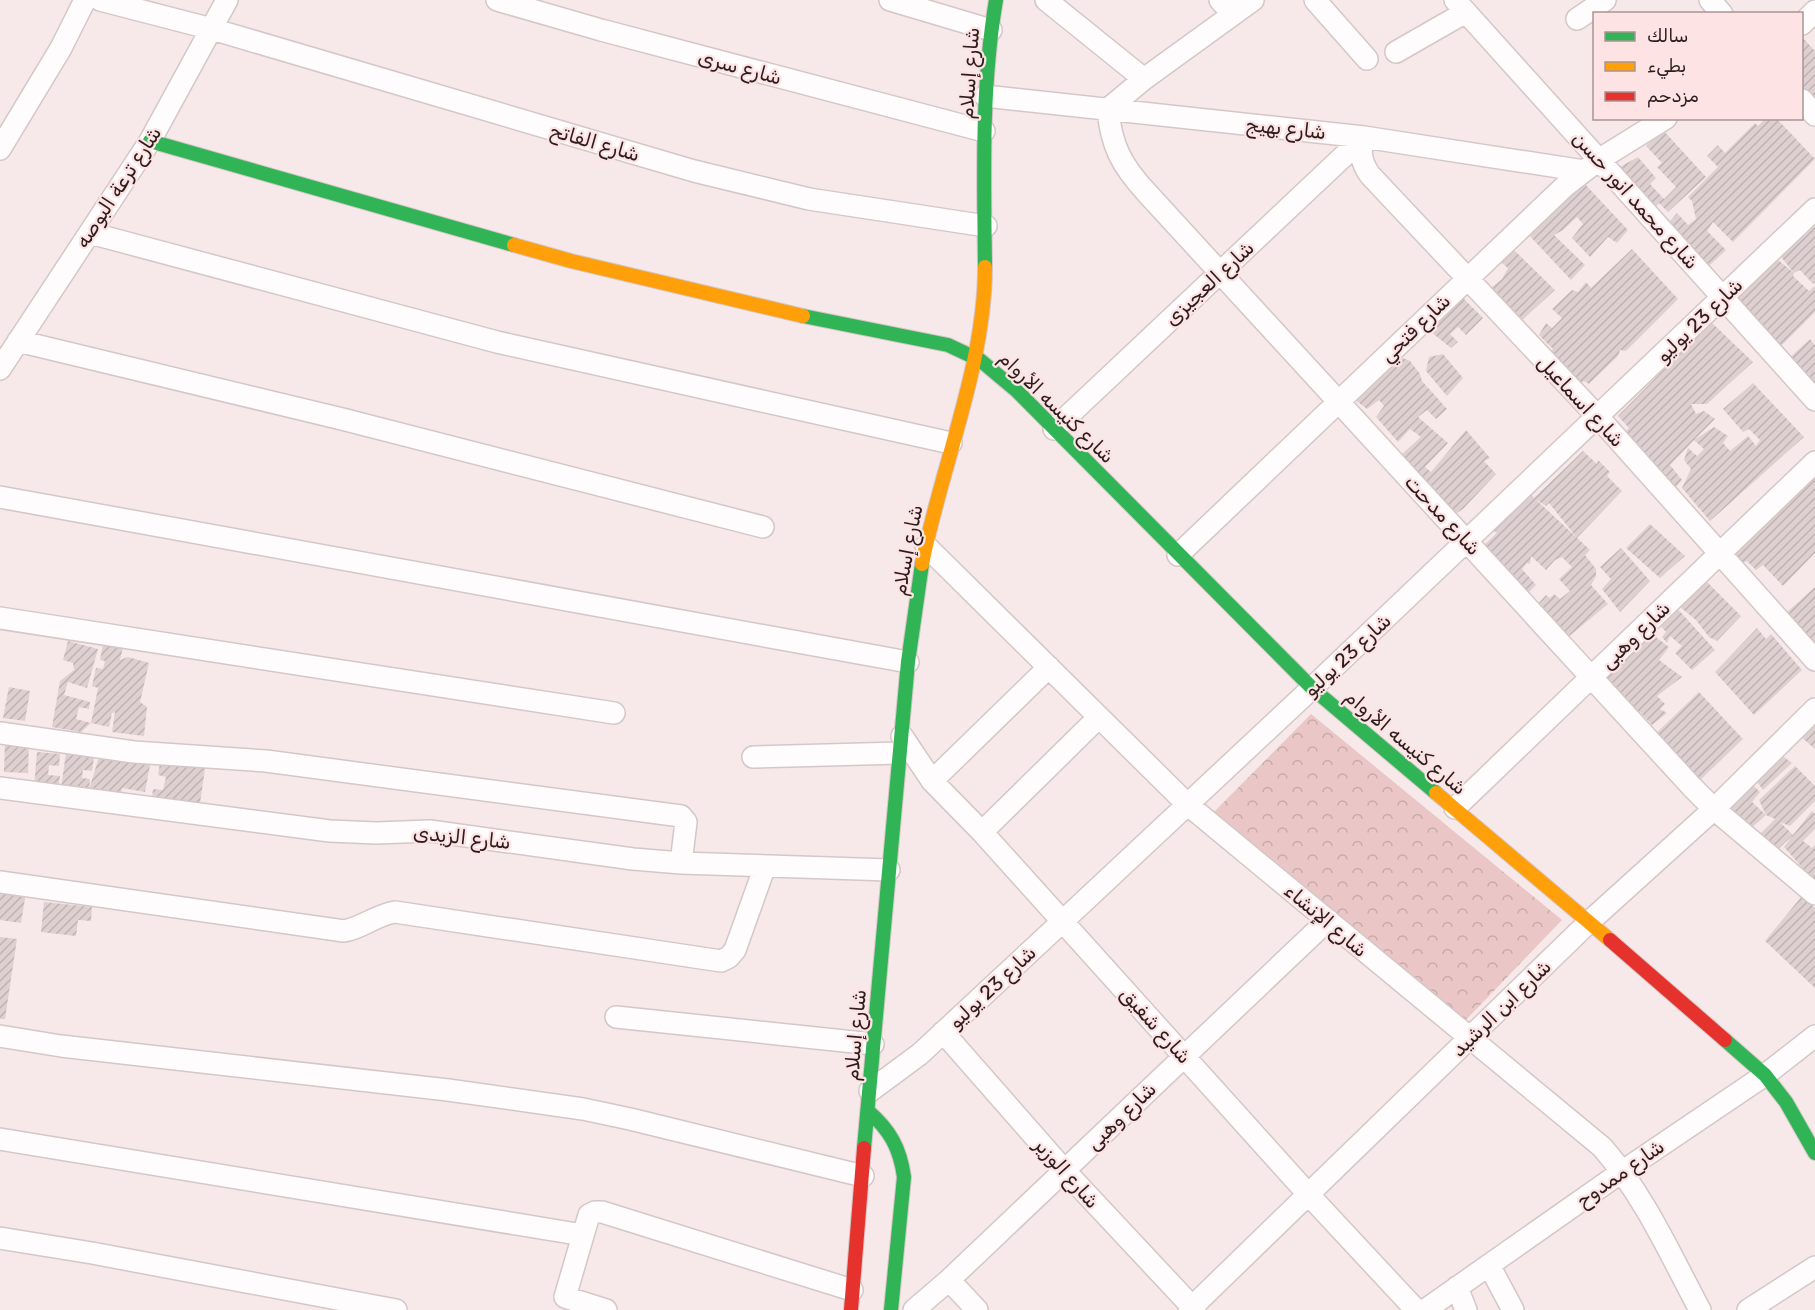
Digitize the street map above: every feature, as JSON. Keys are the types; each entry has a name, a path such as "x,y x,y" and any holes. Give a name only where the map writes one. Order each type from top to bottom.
{"street":[{"path":"0,149 61,48 85,0"},
{"name":"شارع الفاتح","path":"100,0 212,29 751,186 832,203 986,226"},
{"name":"شارع ترعة البوصه","path":"0,369 150,141 227,0"},
{"name":"شارع سرى","path":"497,0 601,30 984,131"},
{"path":"890,0 991,30"},
{"name":"شارع إسلام","path":"851,1300 908,662 917,593 951,443 975,356 985,292 985,96 996,0"},
{"path":"1046,0 1144,79"},
{"path":"1108,109 1226,7 1253,0"},
{"path":"1315,0 1367,59"},
{"path":"1577,20 1605,0"},
{"path":"1710,0 1720,12"},
{"path":"1396,52 1461,6"},
{"name":"شارع محمد انور حسن","path":"1461,6 1592,165 1722,297 1815,400"},
{"path":"1803,23 1815,11"},
{"name":"شارع بهيج","path":"985,96 1364,137 1592,165"},
{"path":"1803,101 1815,115"},
{"name":"شارع مدحت","path":"1108,109 1114,146 1122,164 1133,179 1714,809 1815,894"},
{"name":"شارع فتحي","path":"1178,555 1547,202 1592,165 1663,120"},
{"name":"شارع العجيزى","path":"1054,429 1364,137"},
{"name":"شارع اسماعيل","path":"1364,137 1361,157 1370,175 1598,417 1815,660"},
{"name":"شارع كنيسه الأروام","path":"150,141 571,261 781,312 935,341 960,348 975,356 989,365 1054,429 1312,688 1589,922 1765,1075 1786,1101 1815,1153"},
{"name":"شارع 23 يوليو","path":"869,1101 1312,688 1815,209"},
{"path":"90,233 497,342 951,443"},
{"path":"18,341 342,419 763,527"},
{"name":"شارع وهبى","path":"1455,808 1815,462"},
{"path":"0,497 908,662"},
{"name":"شارع الإنشاء","path":"926,546 1187,804 1602,1147 1623,1171 1638,1195 1700,1310"},
{"path":"0,618 614,713"},
{"path":"932,781 1049,667"},
{"name":"شارع ابن الرشيد","path":"1192,1309 1589,922 1714,809 1815,709"},
{"path":"982,832 1099,717"},
{"path":"0,734 135,752 266,760 681,816 686,822 681,863"},
{"path":"753,757 901,744"},
{"name":"شارع شفيق","path":"901,744 932,781 982,832 1308,1194 1416,1310"},
{"name":"شارع الزيدى","path":"0,788 330,831 376,833 430,831 633,859 681,863 889,870"},
{"path":"0,882 344,931 384,914 395,912 721,961 735,950 765,866"},
{"name":"شارع وهبى","path":"914,1310 949,1280 1328,921"},
{"path":"616,1017 873,1044"},
{"name":"شارع الوزير","path":"943,1032 1064,1170 1192,1309"},
{"path":"0,1036 85,1049 448,1090 584,1109 863,1176"},
{"name":"شارع ممدوح","path":"1425,1310 1765,1075 1815,1036"},
{"path":"869,1101 895,1139 902,1158 904,1177 891,1310"},
{"path":"0,1139 582,1235"},
{"path":"606,1310 562,1303 582,1235 590,1215 595,1212 602,1212 851,1300"},
{"path":"0,1238 396,1310"},
{"path":"1489,1265 1513,1310"},
{"path":"1748,1310 1815,1267"},
{"path":"949,1280 977,1310"},
{"path":"1457,1287 1466,1310"}],"green space":[{"path":"1311,714 1562,920 1462,1024 1212,814"}],"building":[{"path":"1803,38 1815,51 1815,101 1803,88"},
{"path":"1764,120 1778,120 1815,159 1733,242 1713,222 1707,231 1726,250 1710,265 1704,260 1700,263 1667,225 1677,213 1688,225 1696,219 1692,201 1688,197 1718,167 1707,156 1718,145 1725,153 1755,123 1758,126"},
{"path":"1663,130 1706,177 1668,212 1659,203 1645,217 1605,175 1638,157 1656,178 1650,184 1664,199 1676,187 1657,167 1662,163 1646,146"},
{"path":"1583,182 1628,230 1617,243 1608,237 1590,257 1572,238 1583,224 1577,217 1554,235 1585,265 1571,280 1526,232"},
{"path":"1815,226 1815,282 1813,284 1800,270 1794,273 1781,257"},
{"path":"1511,247 1555,290 1516,326 1486,292 1502,279 1508,268 1498,260"},
{"path":"1632,249 1678,299 1626,351 1620,350 1618,356 1589,384 1584,381 1576,388 1547,357 1553,349 1539,335 1546,323 1552,328 1562,318 1552,309 1572,290 1578,292 1586,282 1591,288"},
{"path":"1773,256 1794,273 1793,276 1809,291 1815,286 1815,312 1776,351 1731,299"},
{"path":"1460,295 1483,318 1466,335 1458,327 1450,334 1458,342 1451,348 1426,328"},
{"path":"1711,322 1753,362 1707,404 1691,404 1696,414 1704,411 1715,419 1670,465 1682,480 1676,487 1624,433 1629,428 1618,416"},
{"path":"1810,339 1815,345 1815,389 1787,360"},
{"path":"1443,354 1463,378 1447,396 1426,371 1429,357"},
{"path":"1398,356 1410,361 1420,374 1422,381 1447,409 1436,419 1427,410 1418,417 1448,443 1425,467 1431,472 1466,430 1490,458 1484,461 1496,474 1463,509 1452,516 1403,462 1402,454 1421,437 1410,429 1398,442 1376,417 1384,406 1379,400 1367,409 1354,399"},
{"path":"1753,383 1804,437 1710,521 1682,488 1691,469 1684,460 1688,448 1697,456 1704,449 1694,440 1714,427 1728,436 1723,443 1730,451 1748,436 1756,446 1760,440 1749,429 1743,432 1723,409"},
{"path":"1583,451 1597,464 1598,460 1610,472 1607,476 1622,491 1577,538 1549,503 1546,506 1534,498"},
{"path":"1815,475 1815,553 1783,586 1763,565 1756,570 1747,561 1743,563 1730,550"},
{"path":"1529,493 1590,550 1585,555 1596,569 1596,576 1591,585 1608,604 1567,638 1536,606 1546,595 1550,598 1554,594 1560,599 1570,591 1559,579 1572,567 1562,557 1555,560 1546,570 1531,556 1530,564 1527,563 1522,569 1536,585 1528,593 1483,546 1497,533 1492,530"},
{"path":"1650,524 1685,556 1660,578 1626,548"},
{"path":"1621,548 1650,581 1620,612 1602,589 1611,579 1600,567"},
{"path":"1705,580 1741,616 1717,641 1709,637 1696,620 1680,607 1691,592"},
{"path":"1815,587 1815,645 1785,614"},
{"path":"1674,605 1715,650 1692,670 1675,653 1682,646 1670,636 1667,643 1662,637 1666,632 1657,622"},
{"path":"1757,628 1766,639 1771,634 1802,670 1754,715 1715,672"},
{"path":"1649,632 1669,647 1659,660 1682,677 1657,696 1665,704 1660,709 1667,713 1652,725 1640,712 1634,717 1598,685"},
{"path":"104,639 124,643 120,660 128,657 149,663 140,702 147,707 144,736 112,732 115,712 112,713 109,727 91,723 98,688 92,686 96,668 103,669 105,661 100,660"},
{"path":"68,641 98,649 87,688 68,682 64,695 90,702 89,709 79,707 76,719 91,723 81,732 52,727 60,681 74,670 73,663 63,660"},
{"path":"9,687 30,691 25,721 3,718"},
{"path":"1699,692 1743,739 1695,785 1649,740"},
{"path":"1815,721 1815,749 1800,736"},
{"path":"5,740 29,741 28,773 4,772"},
{"path":"37,752 60,754 59,766 49,765 48,775 60,776 58,789 34,787"},
{"path":"66,753 94,757 92,771 83,770 82,778 90,779 89,792 61,788"},
{"path":"1781,755 1792,763 1763,790 1756,780"},
{"path":"99,757 150,765 145,792 122,788 120,801 87,796"},
{"path":"185,759 206,762 199,810 152,798 153,789 163,790 166,777 158,775 160,763 179,766"},
{"path":"1795,766 1815,786 1815,801 1790,826 1780,822 1793,835 1767,860 1749,845 1775,819 1766,815 1759,800"},
{"path":"1750,782 1760,792 1752,802 1766,815 1747,832 1721,810"},
{"path":"1812,811 1815,814 1815,829 1803,841 1812,848 1815,845 1815,882 1784,847"},
{"path":"0,882 27,886 21,923 0,920"},
{"path":"1802,896 1815,908 1815,988 1765,941"},
{"path":"44,902 92,907 91,921 78,920 76,936 41,932"},
{"path":"0,937 17,939 5,1019 0,1019"}],"traffic: fast":[{"path":"985,267 986,100 996,0"},
{"path":"150,141 514,245"},
{"path":"803,316 948,345 980,360 1017,391 1312,688 1436,793"},
{"path":"864,1148 908,662 922,564"},
{"path":"1725,1040 1765,1075 1786,1102 1815,1153"},
{"path":"868,1111 893,1140 900,1157 904,1177 891,1310"}],"traffic: slow":[{"path":"514,245 571,261 803,316"},
{"path":"922,564 978,342 985,267"},
{"path":"1436,793 1610,940"}],"traffic: jam":[{"path":"1610,940 1725,1040"},
{"path":"851,1310 864,1148"}]}
